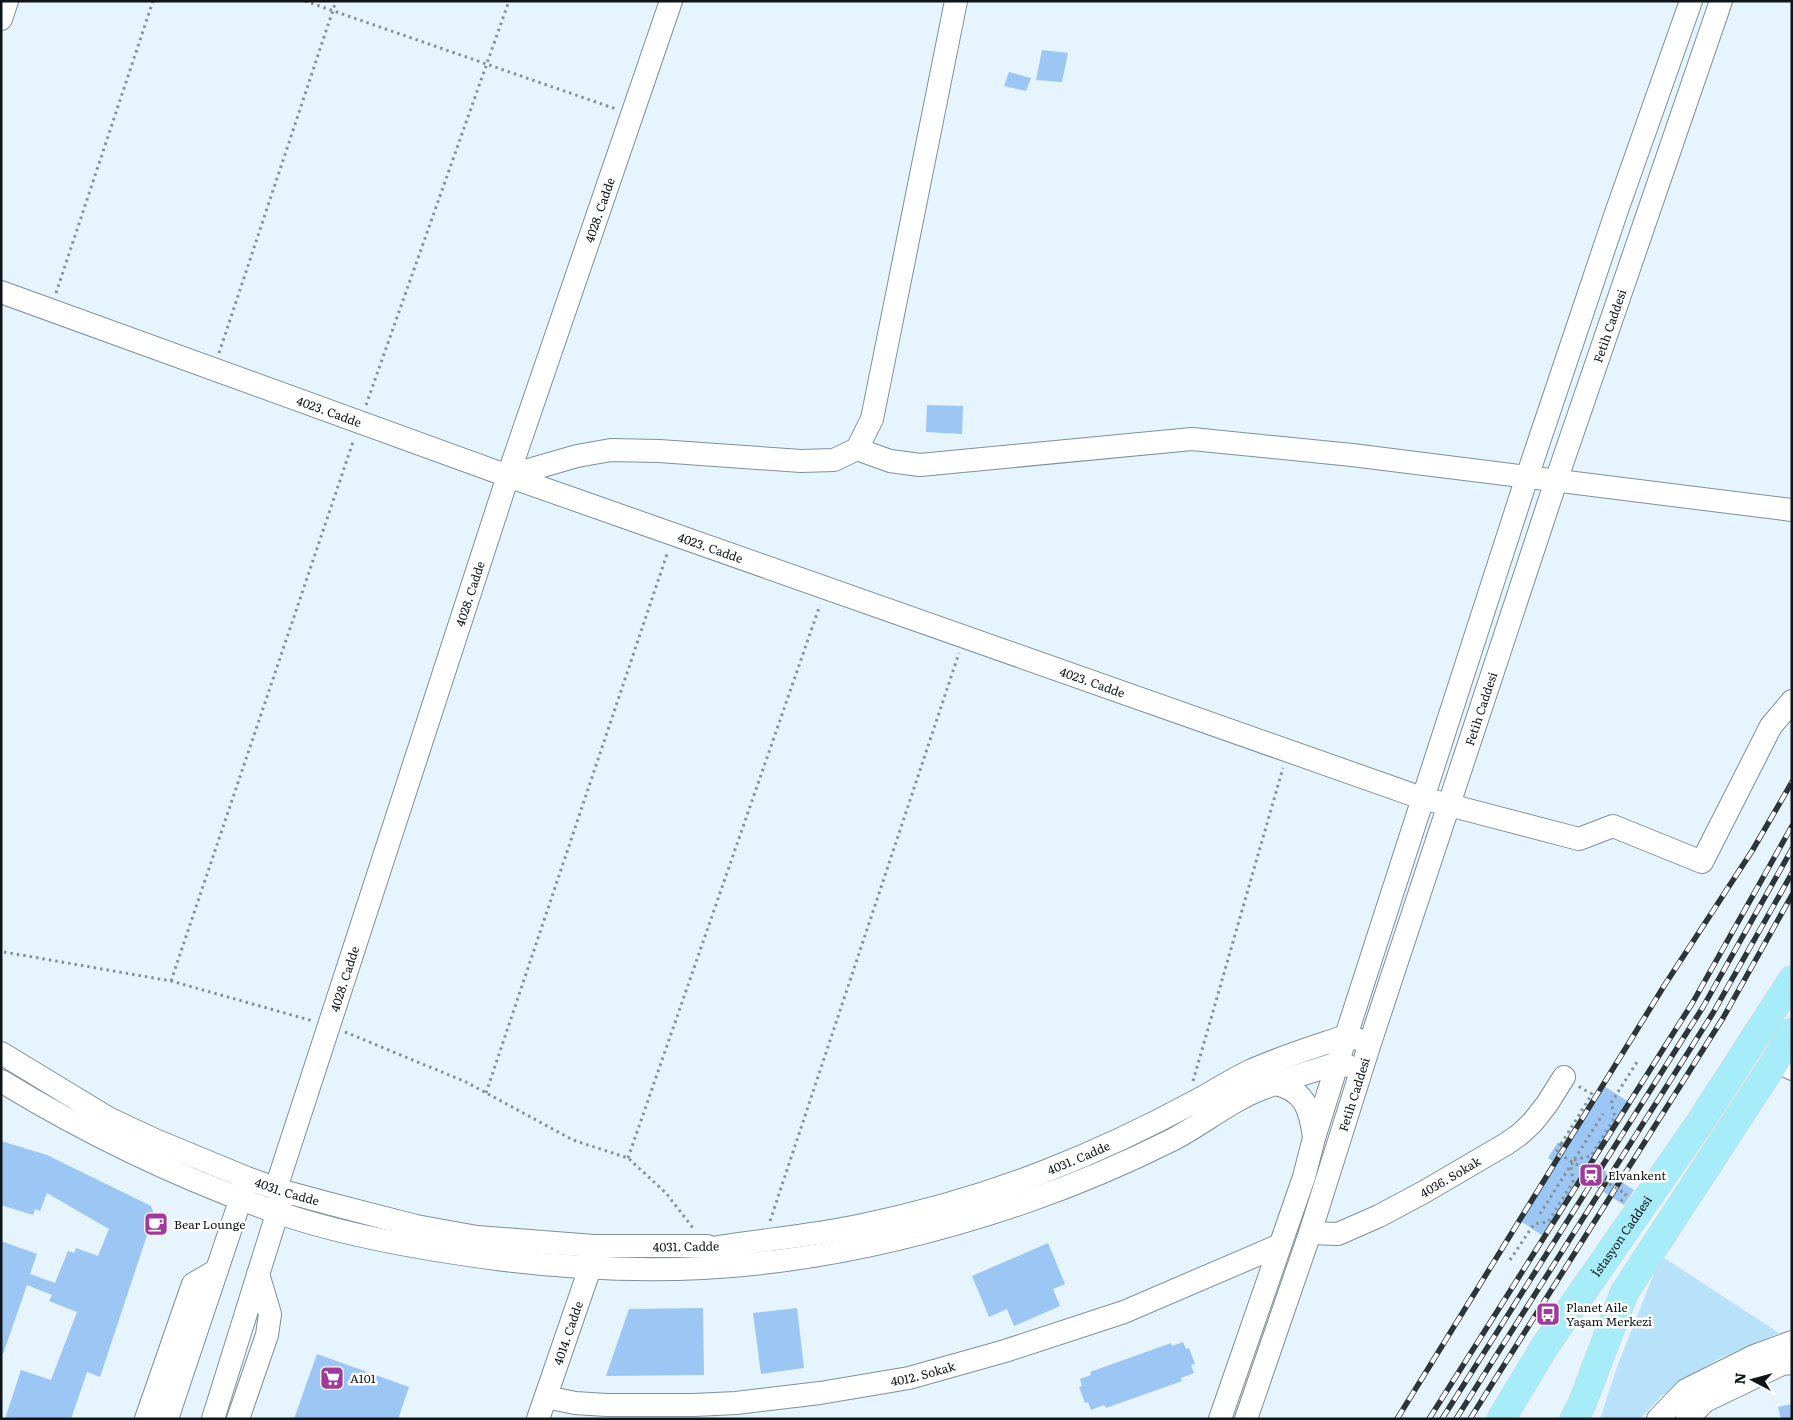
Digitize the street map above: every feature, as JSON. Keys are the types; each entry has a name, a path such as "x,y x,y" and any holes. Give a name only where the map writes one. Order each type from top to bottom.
{"main road":[{"name":"İstasyon Caddesi","path":"1502,1419 1545,1346 1699,1124 1792,980"},
{"path":"1576,1414 1624,1293 1784,1064 1792,1032"}],"street":[{"path":"1,19 7,1"},
{"name":"4028. Cadde","path":"213,1419 278,1213 280,1190 329,1025 508,476 671,1"},
{"path":"508,476 577,456 610,450 659,451 801,461 834,460 857,449 872,419 956,1"},
{"name":"Fetih Caddesi","path":"1220,1419 1304,1177 1314,1138 1346,1036 1527,477 1617,210 1691,1"},
{"name":"Fetih Caddesi","path":"1246,1419 1310,1233 1448,804 1556,481 1721,1"},
{"name":"4023. Cadde","path":"1,292 508,476 1422,798 1579,839 1613,826 1702,862 1771,726 1792,701"},
{"path":"857,449 890,461 920,464 1192,439 1352,455 1792,510"},
{"path":"1346,1036 1370,1043"},
{"name":"4031. Cadde","path":"1,1081 66,1120 179,1174 244,1188 280,1190 425,1228 477,1236 594,1246 707,1246 712,1248 857,1226 952,1204 1046,1171 1144,1128 1250,1071 1346,1036"},
{"name":"4031. Cadde","path":"1,1053 108,1118 155,1140 244,1188 278,1213 344,1232 412,1246 497,1260 590,1268 700,1268 747,1264 815,1255 972,1220 1080,1181 1172,1140 1261,1089 1338,1063"},
{"path":"1338,1063 1362,1070"},
{"name":"4036. Sokak","path":"1310,1233 1338,1234 1379,1216 1506,1144 1532,1123 1564,1077"},
{"path":"1276,1084 1289,1087 1299,1094 1307,1105 1312,1119 1314,1138"},
{"path":"167,1419 244,1188"},
{"name":"4014. Cadde","path":"538,1419 590,1268 594,1246"},
{"name":"4012. Sokak","path":"546,1397 607,1405 694,1405 820,1393 909,1378 1005,1351 1124,1312 1280,1246"},
{"path":"146,1419 193,1284 217,1270"},
{"path":"238,1419 267,1335 270,1314 258,1274"},
{"path":"1658,1419 1686,1390 1754,1356 1792,1342"},
{"path":"1687,1419 1705,1400 1782,1364 1792,1363"}],"path":[{"path":"50,310 152,1"},
{"path":"305,1 632,115"},
{"path":"214,370 336,1"},
{"path":"171,981 360,423 509,1"},
{"path":"486,1092 674,534"},
{"path":"628,1158 826,588"},
{"path":"764,1241 965,636"},
{"path":"1194,1102 1190,1092 1288,751"},
{"path":"4,952 171,981 329,1025 466,1082 573,1140 628,1158 666,1193 707,1246"},
{"path":"1573,1163 1591,1156 1615,1118 1611,1103 1637,1062"},
{"path":"1592,1094 1556,1152 1626,1194 1619,1204"},
{"path":"1540,1214 1603,1114"},
{"path":"1510,1260 1534,1224 1548,1222 1574,1182 1573,1163"}],"shaded area":[{"path":"1661,1256 1779,1333 1716,1360 1660,1397 1640,1419 1600,1419 1617,1367"}],"building":[{"path":"1042,50 1068,53 1062,82 1036,80"},
{"path":"1009,72 1031,78 1026,91 1004,86"},
{"path":"927,405 963,406 962,434 926,432"},
{"path":"1604,1086 1632,1104 1594,1164 1634,1190 1624,1205 1583,1179 1546,1238 1519,1220 1555,1162 1548,1158 1558,1142 1566,1147"},
{"path":"1,1141 47,1155 151,1206 154,1214 100,1377 87,1372 71,1419 5,1419 21,1370 51,1380 77,1312 49,1301 52,1295 27,1285 3,1354 1,1353 1,1241 37,1254 30,1274 55,1283 68,1251 74,1253 76,1248 98,1256 109,1229 47,1193 40,1211 35,1209 33,1215 1,1205"},
{"path":"1048,1243 1065,1284 1053,1289 1060,1306 1014,1326 1007,1309 989,1317 972,1276"},
{"path":"703,1308 704,1375 606,1376 629,1309"},
{"path":"797,1308 804,1368 761,1374 753,1313"},
{"path":"1183,1342 1186,1349 1189,1348 1195,1364 1191,1365 1194,1373 1181,1378 1182,1381 1106,1408 1104,1405 1091,1410 1088,1402 1085,1403 1079,1387 1082,1386 1080,1379 1091,1375 1090,1372 1171,1343 1172,1346"},
{"path":"317,1354 409,1387 398,1419 294,1419"},
{"path":"1792,1404 1792,1419 1781,1419 1778,1407"}],"railway":[{"path":"1397,1419 1664,986 1752,851 1792,782"},
{"path":"1429,1419 1693,1002 1792,826"},
{"path":"1442,1419 1703,1007 1792,849"},
{"path":"1456,1419 1713,1013 1792,873"},
{"path":"1470,1419 1723,1018 1792,895"}],"place":[{"name":"Elvankent","path":"1591,1175"},
{"name":"Bear Lounge","path":"156,1224"},
{"name":"Planet Aile Yaşam Merkezi","path":"1548,1314"},
{"name":"A101","path":"332,1378"}]}
